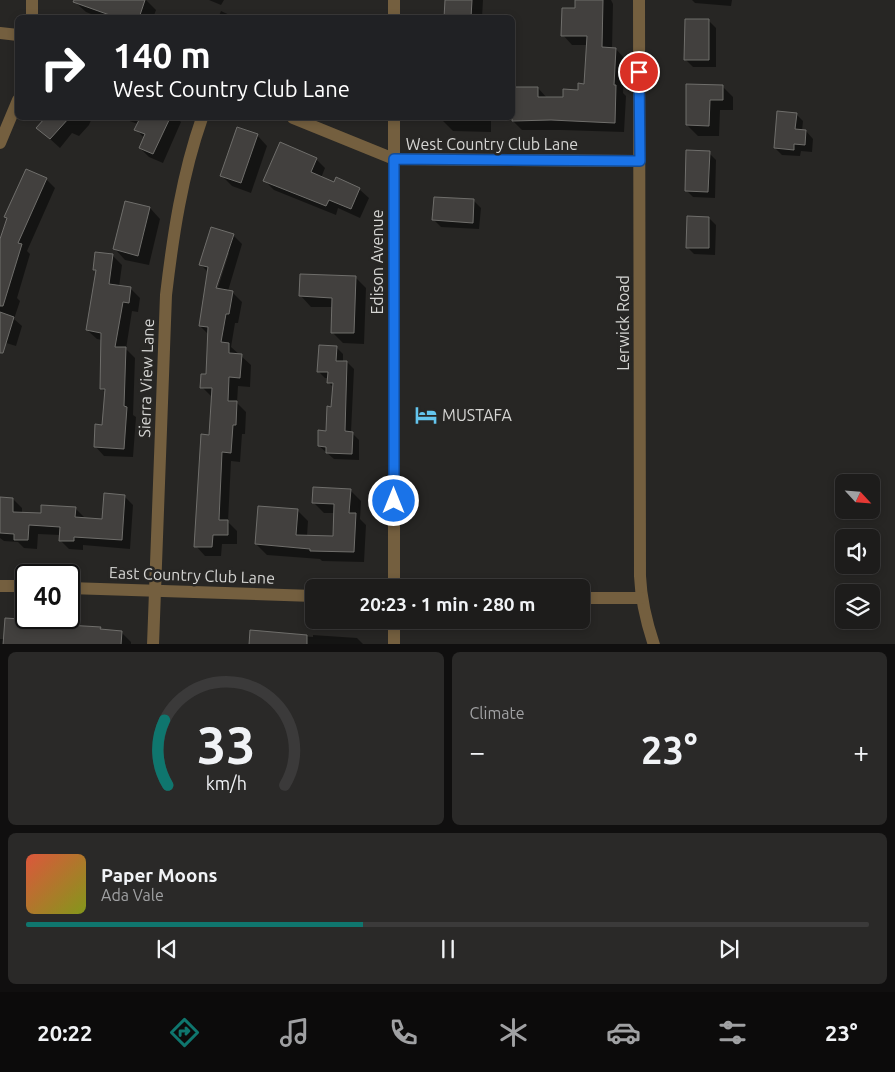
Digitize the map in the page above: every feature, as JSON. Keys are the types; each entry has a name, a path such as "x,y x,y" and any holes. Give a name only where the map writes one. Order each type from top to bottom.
{"street":[{"path":"32,0 32,15"},
{"path":"394,0 394,15"},
{"name":"Lerwick Road","path":"639,0 640,576 641,598 646,624 654,644"},
{"path":"0,33 15,35"},
{"path":"0,144 15,107"},
{"name":"Sierra View Lane","path":"152,644 166,295 172,241 182,188 201,120"},
{"name":"West Country Club Lane","path":"298,120 394,159 640,161"},
{"name":"Edison Avenue","path":"394,120 394,579"},
{"path":"0,586 15,586"},
{"name":"East Country Club Lane","path":"80,588 305,596"},
{"path":"590,598 641,598"},
{"path":"394,629 394,644"}],"building":[{"path":"74,0 145,0 140,15 110,15 73,2"},
{"path":"445,0 472,0 471,15 444,15"},
{"path":"575,0 603,0 602,47 616,48 614,85 616,85 615,123 551,120 512,121 515,120 515,87 538,87 538,97 563,97 563,89 578,90 578,83 584,84 587,36 561,36 562,8 575,8"},
{"path":"685,19 709,19 709,60 684,60"},
{"path":"686,84 723,85 723,100 710,100 709,126 686,125"},
{"path":"777,111 797,113 795,129 806,130 805,145 794,144 794,150 774,148"},
{"path":"43,120 67,120 50,139 36,128"},
{"path":"139,120 169,120 153,154 139,148 145,134 134,130"},
{"path":"237,127 258,134 241,183 220,176"},
{"path":"280,142 317,158 311,172 334,182 336,177 360,188 351,209 329,200 326,206 263,181"},
{"path":"686,150 710,151 708,192 685,191"},
{"path":"26,169 47,178 18,243 22,244 3,306 0,306 0,239 7,218 4,217"},
{"path":"434,197 474,199 473,223 432,220"},
{"path":"125,201 150,207 138,256 113,249"},
{"path":"687,216 709,217 709,248 686,248"},
{"path":"211,227 234,234 216,288 233,291 229,314 226,314 221,342 229,343 229,353 242,354 240,378 229,377 228,401 237,401 236,425 233,425 231,453 222,452 219,520 228,520 228,535 213,535 212,547 194,547 201,434 209,435 212,388 200,388 201,374 206,374 208,327 199,326 208,267 199,265"},
{"path":"95,252 113,254 109,284 131,287 129,303 123,302 115,347 126,347 124,406 127,407 124,449 94,447 95,424 102,425 105,389 100,389 101,333 86,330 96,270 93,270"},
{"path":"300,274 356,276 354,333 331,333 332,298 299,296"},
{"path":"0,312 14,317 3,353 0,353"},
{"path":"319,345 337,346 336,361 347,361 345,431 353,432 352,454 326,453 326,447 318,446 318,430 326,431 327,406 331,407 333,383 327,383 328,372 317,372"},
{"path":"313,487 351,489 349,513 356,513 354,552 310,551 310,549 255,544 258,506 298,509 296,535 333,536 334,504 312,503"},
{"path":"104,493 125,495 122,540 74,537 74,541 59,541 60,527 29,525 28,540 14,540 14,534 0,533 0,497 13,498 13,512 41,513 41,505 76,507 75,517 102,519"},
{"path":"5,618 15,619 15,629 80,629 80,626 122,631 121,644 3,644"},
{"path":"250,630 307,635 307,644 249,644"}],"place":[{"name":"MUSTAFA","path":"426,415"}],"route":[{"path":"394,501 394,159 640,161 639,72"}]}
